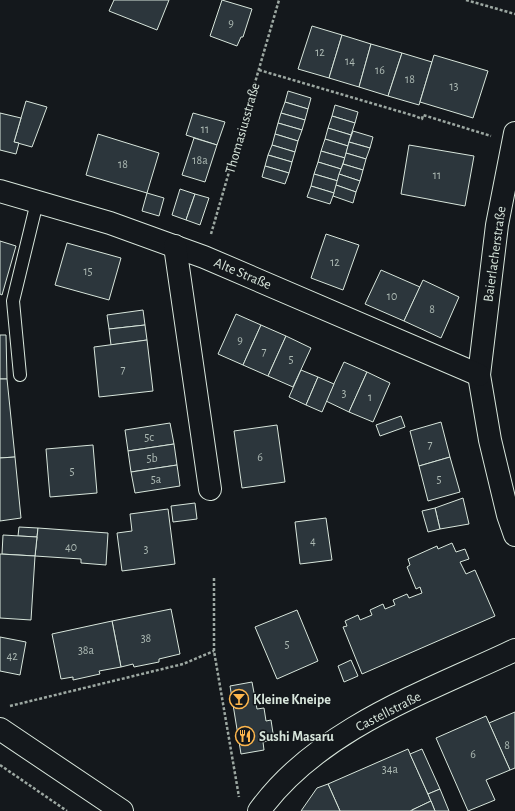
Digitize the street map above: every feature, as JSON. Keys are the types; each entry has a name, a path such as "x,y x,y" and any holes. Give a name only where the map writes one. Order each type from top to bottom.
{"street":[{"name":"Baierlacherstraße","path":"513,138 497,225 479,375 490,440 508,514 515,535"},
{"name":"Alte Straße","path":"0,191 110,223 204,257 479,375"},
{"path":"174,246 210,489"},
{"name":"Castellstraße","path":"250,807 326,746 368,719 515,650"},
{"path":"0,729 122,811"}],"lane":[{"path":"20,375 13,301 37,202"}],"path":[{"name":"Thomasiusstraße","path":"204,257 279,0"},
{"path":"466,0 515,14"},
{"path":"259,70 422,118 423,115 513,138"},
{"path":"214,578 214,651 250,807"},
{"path":"8,707 183,664 214,651"},
{"path":"0,764 67,811"}],"building":[{"path":"114,0 169,0 157,30 109,11"},
{"path":"222,0 252,9 243,37 241,37 237,46 210,36"},
{"path":"312,26 342,35 329,78 298,69"},
{"path":"342,35 371,44 359,87 329,78"},
{"path":"371,44 402,53 388,96 359,87"},
{"path":"402,53 432,62 419,105 388,96"},
{"path":"434,55 488,71 473,118 420,102"},
{"path":"288,91 311,98 308,109 285,102"},
{"path":"26,101 47,107 32,147 14,142"},
{"path":"285,102 308,109 305,120 281,113"},
{"path":"335,105 358,112 355,123 332,116"},
{"path":"0,113 21,118 14,142 19,143 16,154 0,150"},
{"path":"193,113 225,122 217,145 186,135"},
{"path":"281,113 305,120 302,130 278,123"},
{"path":"332,116 355,123 351,135 328,128"},
{"path":"278,123 302,130 298,141 275,134"},
{"path":"328,128 351,135 348,146 325,139"},
{"path":"353,131 373,137 370,148 349,142"},
{"path":"98,134 159,153 147,193 86,175"},
{"path":"275,134 298,141 295,152 272,145"},
{"path":"194,138 217,145 205,182 182,175"},
{"path":"325,139 348,146 345,158 321,151"},
{"path":"349,142 370,148 366,159 346,153"},
{"path":"272,145 295,152 292,162 268,155"},
{"path":"409,145 474,156 465,206 401,194"},
{"path":"321,151 345,158 341,169 318,162"},
{"path":"346,153 366,159 363,170 343,164"},
{"path":"268,155 292,162 289,173 265,166"},
{"path":"318,162 341,169 338,181 314,174"},
{"path":"343,164 363,170 360,181 339,174"},
{"path":"265,166 289,173 285,184 262,177"},
{"path":"314,174 338,181 334,193 311,186"},
{"path":"339,174 360,181 356,192 336,185"},
{"path":"336,185 356,192 353,203 333,196"},
{"path":"311,186 334,193 330,204 307,197"},
{"path":"180,189 195,194 186,220 172,215"},
{"path":"147,193 164,198 159,216 142,211"},
{"path":"195,194 209,198 200,225 186,220"},
{"path":"326,234 359,245 343,290 311,278"},
{"path":"0,241 16,246 2,295 0,294"},
{"path":"67,243 121,258 109,300 55,285"},
{"path":"381,270 420,287 404,321 365,304"},
{"path":"423,280 459,297 441,338 404,321"},
{"path":"143,310 145,325 109,329 107,315"},
{"path":"236,314 261,325 243,365 218,354"},
{"path":"145,325 147,340 111,345 109,329"},
{"path":"261,325 286,336 268,376 243,365"},
{"path":"0,335 6,335 7,379 0,379"},
{"path":"286,336 311,348 293,387 268,376"},
{"path":"147,340 153,391 99,397 94,347"},
{"path":"344,362 367,372 349,412 326,401"},
{"path":"301,370 318,377 306,405 289,397"},
{"path":"367,372 390,383 373,422 349,412"},
{"path":"318,377 334,384 322,412 306,405"},
{"path":"0,379 7,379 15,457 0,458"},
{"path":"401,416 405,427 380,436 376,425"},
{"path":"441,422 450,457 419,466 410,431"},
{"path":"170,423 174,444 128,451 125,430"},
{"path":"277,425 285,482 242,488 234,431"},
{"path":"174,444 177,465 131,472 128,451"},
{"path":"93,445 97,493 50,497 46,449"},
{"path":"15,457 21,518 0,521 0,458"},
{"path":"450,457 460,492 428,501 419,466"},
{"path":"177,465 180,486 135,493 131,472"},
{"path":"463,498 469,524 440,529 435,508"},
{"path":"195,503 197,519 173,522 171,506"},
{"path":"435,508 440,529 428,532 422,511"},
{"path":"168,509 175,564 122,571 117,533 132,531 130,514"},
{"path":"326,518 332,560 300,564 295,522"},
{"path":"19,527 38,528 37,537 18,536"},
{"path":"38,528 108,533 106,565 81,563 81,559 35,556"},
{"path":"3,535 37,537 35,556 2,554"},
{"path":"452,543 456,552 465,549 469,559 460,562 466,574 475,570 495,616 362,674 343,627 347,626 345,621 358,615 360,620 372,615 370,610 383,604 385,609 395,605 393,600 407,594 409,598 422,593 420,587 416,589 407,567 410,565 408,559 437,546 438,549"},
{"path":"0,554 35,556 31,620 0,618"},
{"path":"171,609 180,654 159,659 159,662 134,667 133,664 121,667 112,621"},
{"path":"297,610 318,661 277,679 255,627"},
{"path":"112,621 121,667 99,671 100,674 73,680 73,677 61,679 52,634"},
{"path":"0,637 26,642 20,675 0,671"},
{"path":"351,660 358,676 344,682 338,666"},
{"path":"252,682 257,709 264,708 266,721 271,720 274,740 263,742 264,750 241,754 230,686"},
{"path":"515,712 515,768 510,770 489,723"},
{"path":"486,716 510,770 486,780 495,800 468,811 436,738"},
{"path":"408,749 431,801 410,811 340,811 328,784"},
{"path":"422,749 440,789 428,794 410,754"},
{"path":"328,784 340,811 301,811 317,788"},
{"path":"440,789 449,811 435,811 428,794"},
{"path":"431,801 435,811 412,811 412,810"}],"place":[{"name":"Kleine Kneipe","path":"239,699"},
{"name":"Sushi Masaru","path":"245,736"}]}
